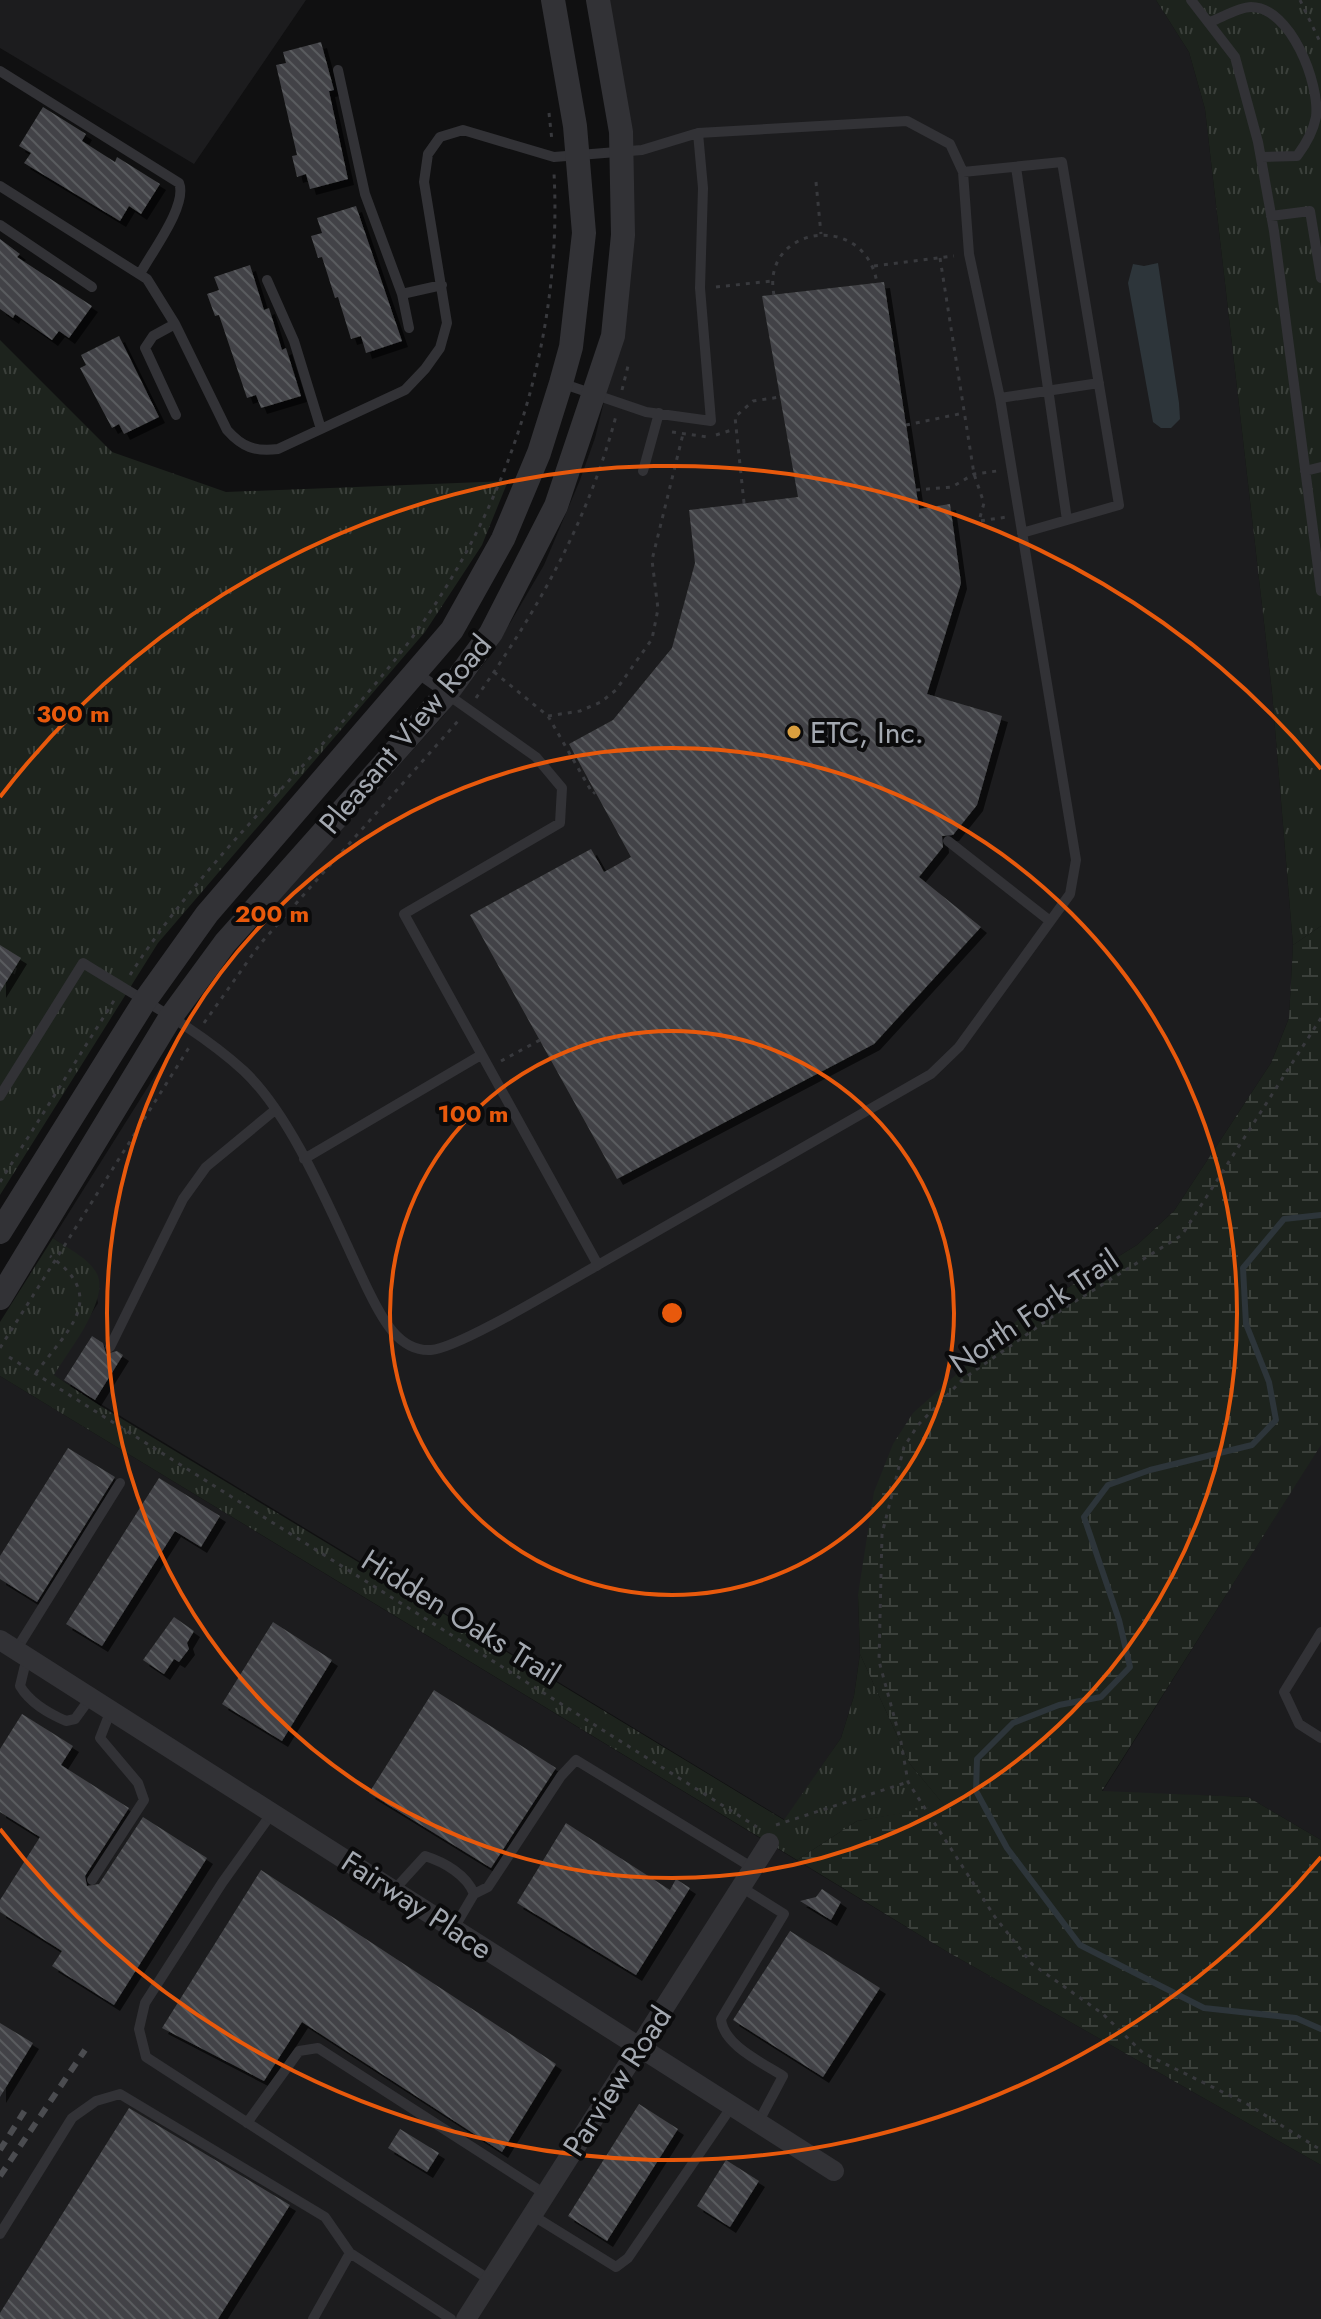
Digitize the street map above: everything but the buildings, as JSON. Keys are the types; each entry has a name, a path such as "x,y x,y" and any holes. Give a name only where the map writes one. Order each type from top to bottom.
{"street":[{"name":"Pleasant View Road","path":"1,1227 144,1002 207,914 452,630 503,539 539,453 571,347 584,233 565,156 553,0"},
{"name":"Pleasant View Road","path":"0,1298 170,1018 225,943 447,693 491,633 556,506 613,336 623,235 621,151 598,0"},
{"name":"Fairway Place","path":"15,1649 834,2171"},
{"name":"Parview Road","path":"466,2319 753,1868 769,1833"}],"lane":[{"path":"1191,0 1235,57 1261,157 1321,591"},
{"path":"1210,22 1251,7 1272,14 1289,29 1299,46 1316,114 1309,140 1297,156 1261,157"},
{"path":"338,70 365,194 402,294 409,328"},
{"path":"0,71 179,183 182,190 178,207 140,274"},
{"path":"0,186 140,274 158,293 227,430 239,443 259,451 278,449 405,390 440,348 447,323 424,182 428,154 440,137 463,130 565,156 642,150 698,133 907,121 950,144 963,172 969,254 1000,398 1076,860 1070,894 959,1047 931,1074 598,1265 463,1338 431,1350 404,1344 383,1320 304,1159 275,1110 246,1073 170,1018 83,963 0,1096"},
{"path":"561,383 659,413 711,421 700,288 703,188 698,133"},
{"path":"963,172 1062,162 1119,505 1022,533"},
{"path":"1016,167 1067,520"},
{"path":"1271,216 1310,211 1321,278"},
{"path":"0,225 92,287"},
{"path":"267,280 294,341 321,429"},
{"path":"402,294 442,285"},
{"path":"175,324 153,336 145,348 176,415"},
{"path":"1000,398 1099,383"},
{"path":"643,471 659,413"},
{"path":"1305,471 1321,467"},
{"path":"416,672 536,757 562,788 560,823 404,914 598,1265"},
{"path":"948,841 1050,921"},
{"path":"304,1159 481,1055"},
{"path":"110,1347 183,1199 206,1167 275,1110"},
{"path":"91,1697 75,1719 66,1721 51,1714 26,1696 20,1686 15,1649 120,1483"},
{"path":"1321,1632 1284,1692 1299,1724 1321,1738"},
{"path":"92,1880 144,1800 138,1783 100,1738 111,1710"},
{"path":"454,1928 474,1894 488,1887 561,1776 576,1760 753,1868"},
{"path":"272,1813 222,1883 145,2003 139,2029 146,2057 490,2280"},
{"path":"394,1890 425,1856 438,1860 469,1883 474,1894"},
{"path":"741,1887 784,1914 721,2019 722,2028 731,2041 783,2076 758,2123"},
{"path":"247,2123 299,2051 318,2048 545,2194"},
{"path":"0,2234 72,2118 96,2101 120,2094 325,2217 350,2253 451,2319"},
{"path":"532,2215 616,2267 628,2258 732,2106"},
{"path":"313,2319 350,2253"}],"path":[{"path":"1300,0 1321,44"},
{"path":"0,1182 122,988 187,895 404,647 443,593 476,534 514,445 539,356 552,280 565,156 549,109"},
{"path":"816,182 821,234"},
{"path":"774,295 772,281 781,259 795,242 821,234 840,236 856,245 874,266 877,283"},
{"path":"874,266 969,254"},
{"path":"940,258 974,474 984,503 979,521 1019,515"},
{"path":"700,288 772,281"},
{"path":"744,503 735,417 753,401 780,397"},
{"path":"906,425 964,413"},
{"path":"548,716 580,711 601,702 616,690 652,639 658,609 652,560 683,434"},
{"path":"916,490 952,487 974,474 1011,468"},
{"path":"494,672 548,716 593,794 595,792"},
{"name":"North Fork Trail","path":"1321,1018 1182,1235 1063,1309 963,1379 918,1425 904,1447 882,1534 879,1661 908,1782 995,1917 1032,1964 1103,2014 1143,2053 1247,2104 1321,2150"},
{"path":"488,1068 540,1040"},
{"path":"32,1244 74,1276 82,1297 73,1323 36,1373"},
{"name":"Hidden Oaks Trail","path":"9,1357 769,1833"},
{"path":"769,1833 908,1782"}],"shaded area":[{"path":"0,0 306,0 194,164 0,48"},
{"path":"608,0 1156,0 1189,52 1205,109 1272,692 1293,945 1289,1018 1271,1063 1174,1211 1137,1245 1022,1316 858,1595 860,1654 854,1696 841,1738 785,1820 53,1375 98,1303 90,1265 53,1238 222,969 286,891 444,715 493,652 544,565 580,480 595,438 615,357"},
{"path":"1158,263 1179,403 1180,419 1171,428 1161,428 1153,422 1128,283 1133,264 1144,266"},
{"path":"0,1376 946,1951 1321,2165 1321,2319 0,2319"},
{"path":"1321,1444 1321,1840 1248,1797 1102,1792"}],"green space":[{"path":"1156,0 1321,0 1321,926 1293,945 1272,692 1205,109 1189,52"},
{"path":"0,340 112,452 226,492 508,481 482,545 425,632 158,943 0,1195"},
{"path":"1321,926 1321,1445 1102,1791 1248,1797 1321,1840 1321,2165 946,1951 797,1860 857,1821 944,1805 910,1764 860,1654 858,1595 874,1492 893,1444 913,1413 1022,1316 1137,1245 1174,1211 1271,1063 1289,1018 1293,945"},
{"path":"53,1238 89,1263 97,1274 99,1285 93,1312 54,1375 99,1405 784,1820 841,1738 854,1696 860,1654 910,1764 945,1806 857,1821 797,1860 0,1376 0,1322"}],"waterway":[{"path":"1321,1215 1284,1219 1243,1268 1246,1324 1269,1382 1276,1420 1252,1445 1150,1470 1108,1485 1084,1517 1119,1620 1130,1667 1101,1697 1059,1705 1013,1723 977,1759 976,1791 1007,1848 1080,1945 1204,2008 1296,2018 1321,2029"}],"railway":[{"path":"0,2176 85,2050"},
{"path":"0,2150 27,2107"}],"place":[{"name":"ETC, Inc.","path":"794,732"}]}
